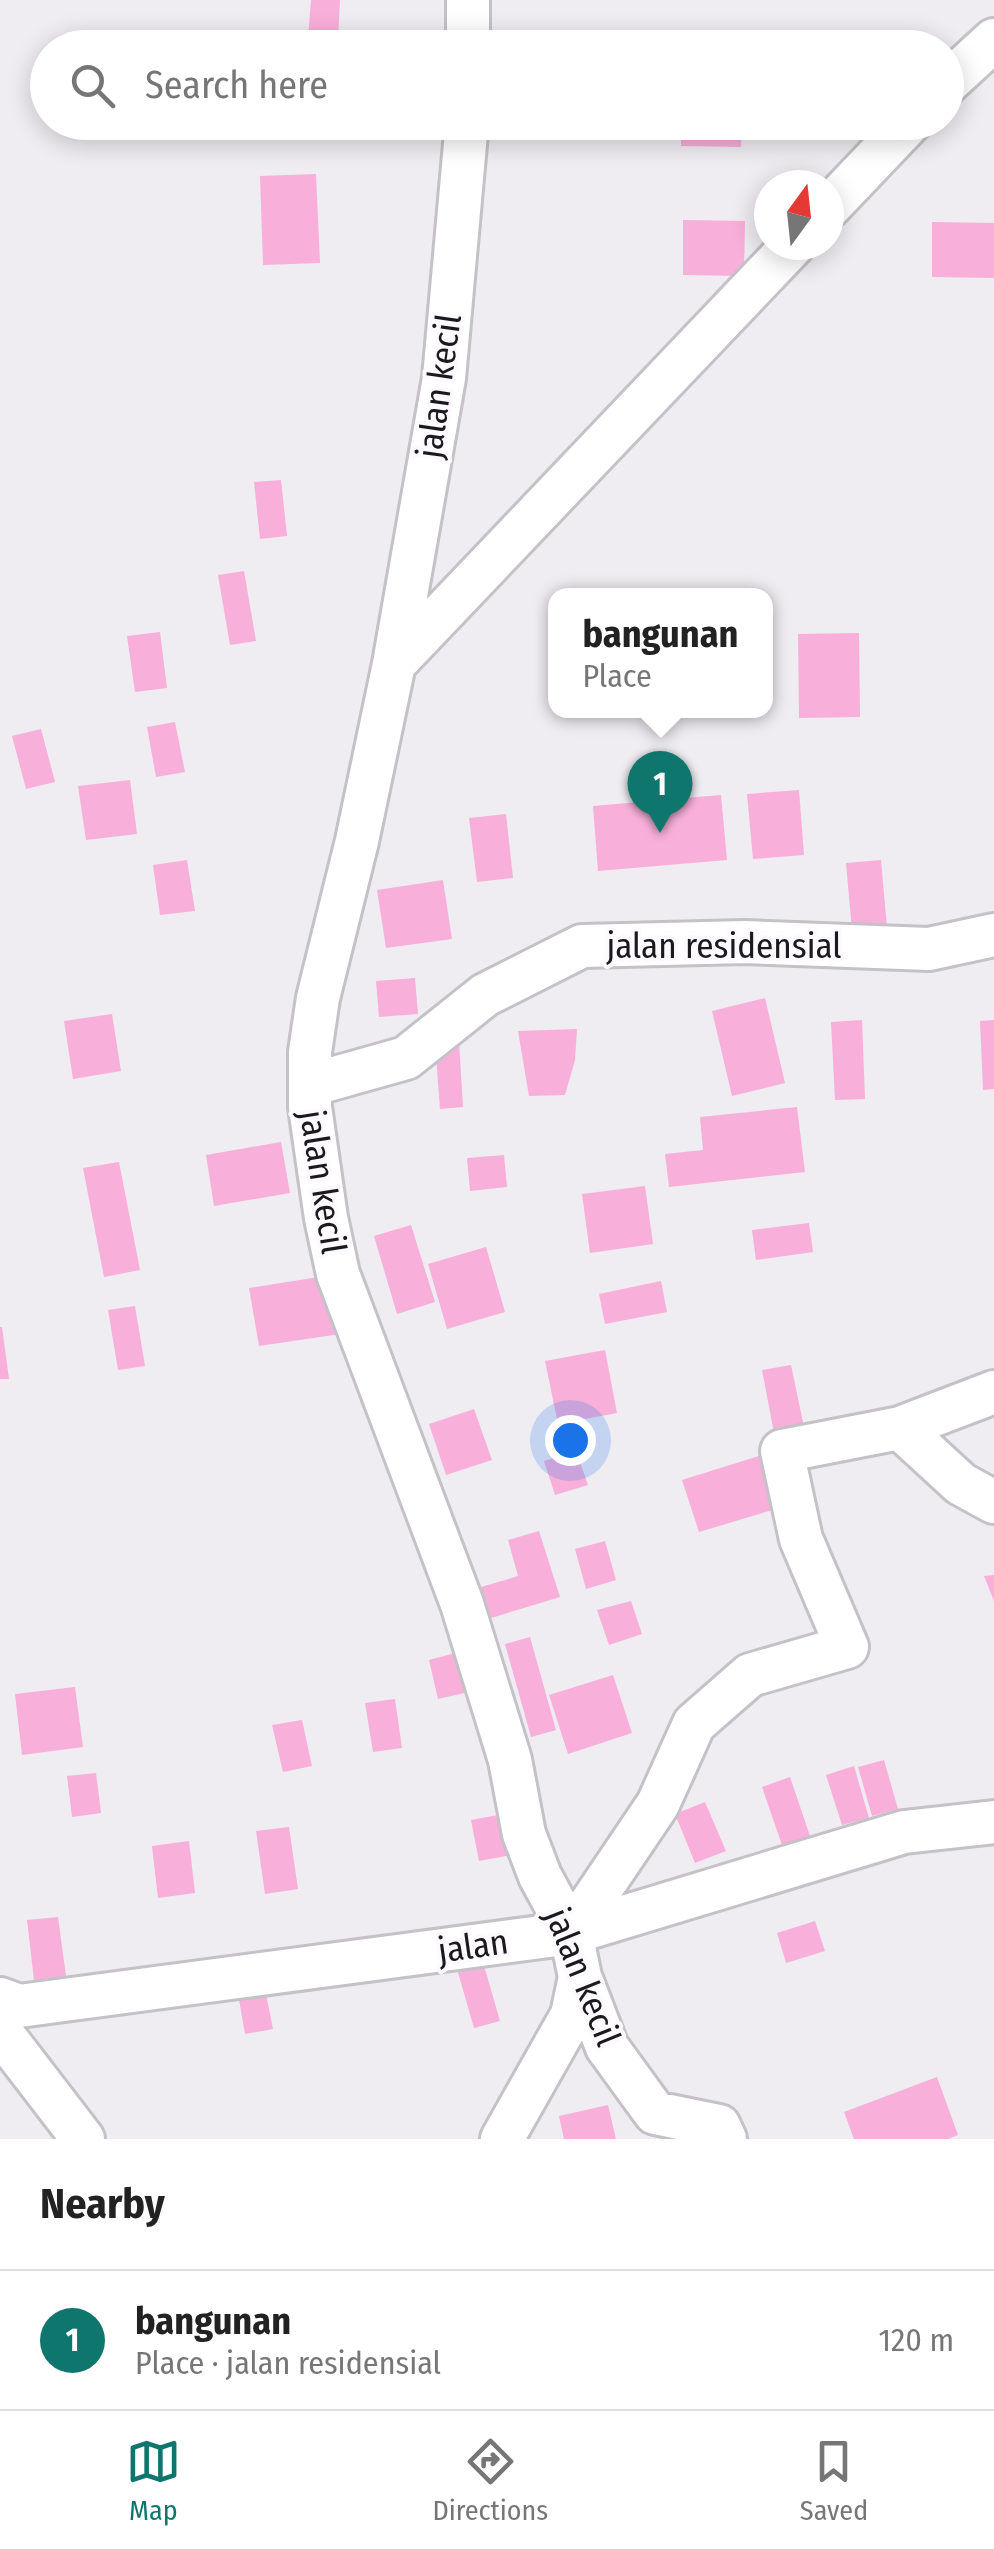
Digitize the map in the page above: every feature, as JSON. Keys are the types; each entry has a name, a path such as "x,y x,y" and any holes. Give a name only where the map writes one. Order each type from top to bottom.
{"street":[{"path":"468,0 468,30"},
{"path":"964,68 994,40"},
{"name":"jalan kecil","path":"465,140 444,378 394,664 357,841 318,998 310,1052 310,1106 338,1274 462,1604 510,1760 524,1834 540,1876 571,1933 580,1977 607,2047 656,2113 719,2126 724,2139"},
{"path":"844,191 893,140"},
{"path":"394,664 779,260"},
{"name":"jalan residensial","path":"310,1085 406,1058 486,995 582,946 745,942 929,948 994,935"},
{"path":"571,1933 658,1804 694,1724 750,1675 847,1648 801,1539 782,1451 900,1428 994,1392"},
{"path":"900,1428 961,1484 994,1502"},
{"name":"jalan","path":"0,1999 20,2006 571,1933 904,1832 994,1822"},
{"path":"502,2139 572,2015 580,1977"},
{"path":"0,2031 83,2139"}],"building":[{"path":"311,0 340,0 339,30 309,30"},
{"path":"681,140 741,140 741,147 681,146"},
{"path":"316,174 320,263 263,265 260,176"},
{"path":"683,220 745,221 744,276 683,275"},
{"path":"932,222 994,223 994,278 932,277"},
{"path":"281,480 287,536 260,539 254,482"},
{"path":"244,571 256,641 230,645 218,575"},
{"path":"160,632 167,688 135,692 127,636"},
{"path":"859,633 860,717 799,718 798,634"},
{"path":"175,722 185,772 156,777 147,727"},
{"path":"41,729 55,782 26,789 12,736"},
{"path":"130,780 137,834 86,840 78,786"},
{"path":"799,790 804,855 753,859 747,794"},
{"path":"721,795 727,860 598,871 593,806"},
{"path":"506,814 513,878 477,882 469,818"},
{"path":"187,860 195,911 160,915 153,865"},
{"path":"881,860 888,939 853,942 846,863"},
{"path":"443,880 452,939 386,948 377,890"},
{"path":"415,978 418,1014 379,1017 376,981"},
{"path":"765,998 785,1083 732,1096 712,1011"},
{"path":"112,1014 121,1071 73,1079 64,1021"},
{"path":"862,1020 865,1099 835,1100 831,1022"},
{"path":"994,1020 994,1089 983,1090 980,1021"},
{"path":"577,1029 575,1060 565,1095 529,1096 518,1031"},
{"path":"459,1041 463,1107 440,1109 435,1042"},
{"path":"797,1107 805,1172 669,1187 665,1154 703,1150 700,1117"},
{"path":"281,1142 290,1193 214,1206 206,1155"},
{"path":"504,1155 507,1187 470,1191 467,1158"},
{"path":"119,1162 140,1270 104,1277 83,1168"},
{"path":"645,1186 653,1244 590,1253 582,1194"},
{"path":"809,1223 813,1252 756,1260 752,1230"},
{"path":"411,1225 435,1302 397,1314 374,1236"},
{"path":"486,1247 505,1312 447,1329 428,1264"},
{"path":"338,1274 347,1333 259,1346 249,1288"},
{"path":"661,1281 667,1312 605,1324 599,1294"},
{"path":"135,1306 145,1366 118,1370 108,1310"},
{"path":"2,1327 9,1379 0,1379"},
{"path":"605,1350 617,1413 558,1424 545,1361"},
{"path":"791,1365 804,1427 774,1433 762,1370"},
{"path":"474,1409 492,1460 446,1475 429,1424"},
{"path":"576,1451 588,1485 555,1495 544,1461"},
{"path":"762,1455 779,1508 699,1532 682,1480"},
{"path":"539,1531 560,1597 491,1618 481,1587 518,1576 508,1540"},
{"path":"605,1541 616,1580 586,1589 575,1549"},
{"path":"994,1575 994,1601 984,1576"},
{"path":"631,1601 642,1634 609,1645 597,1610"},
{"path":"530,1637 556,1730 531,1737 505,1644"},
{"path":"459,1652 469,1692 438,1699 429,1660"},
{"path":"613,1675 632,1733 568,1754 549,1695"},
{"path":"75,1687 83,1747 22,1755 15,1694"},
{"path":"395,1699 402,1748 373,1752 365,1703"},
{"path":"302,1720 312,1766 283,1772 272,1725"},
{"path":"884,1760 898,1809 872,1816 858,1767"},
{"path":"854,1766 869,1818 842,1825 826,1775"},
{"path":"96,1773 101,1813 72,1817 67,1776"},
{"path":"790,1777 812,1842 784,1851 762,1787"},
{"path":"705,1802 726,1851 695,1863 675,1814"},
{"path":"509,1813 517,1854 479,1861 471,1820"},
{"path":"289,1827 298,1889 265,1894 256,1831"},
{"path":"189,1841 195,1893 158,1898 152,1846"},
{"path":"58,1917 66,1976 34,1980 27,1920"},
{"path":"815,1921 825,1951 786,1963 777,1933"},
{"path":"483,1962 500,2021 474,2028 457,1969"},
{"path":"265,1989 273,2029 245,2034 238,1994"},
{"path":"937,2077 958,2135 948,2139 854,2139 844,2112"},
{"path":"608,2105 616,2139 564,2139 559,2116"}],"place":[{"name":"bangunan","path":"660,833"}]}
